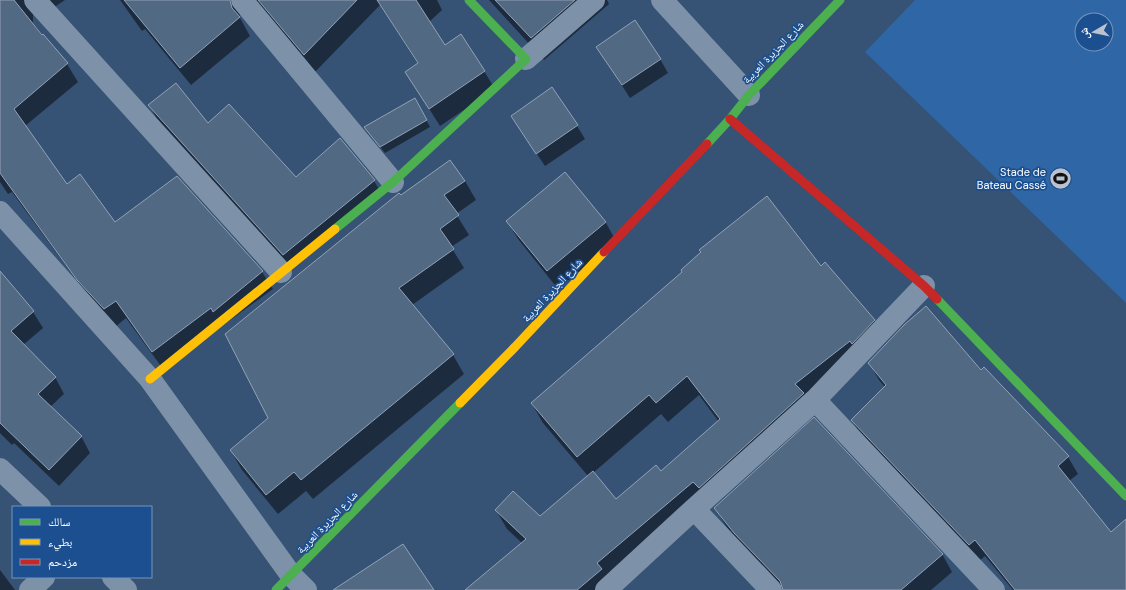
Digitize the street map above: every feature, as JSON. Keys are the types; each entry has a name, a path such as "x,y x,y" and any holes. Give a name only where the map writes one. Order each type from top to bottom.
{"street":[{"path":"35,0 281,272"},
{"path":"242,0 393,182"},
{"path":"469,0 526,59"},
{"path":"150,379 393,182 526,59 594,0"},
{"path":"662,0 749,95"},
{"name":"شارع الجزيرة العربية","path":"291,585 730,119 749,95 840,0"},
{"path":"730,119 924,286 1126,496"},
{"path":"0,212 150,379 291,585"},
{"path":"606,590 815,400 924,286"},
{"path":"815,400 994,590"},
{"path":"0,469 39,506"},
{"path":"694,509 771,590"},
{"path":"30,590 43,578"},
{"path":"113,578 126,590"}],"shaded area":[{"name":"Stade de Bateau Cassé","path":"915,0 1126,0 1126,303 865,52"}],"building":[{"path":"0,0 14,0 42,35 43,34 68,63 14,109 67,184 80,174 115,222 177,176 263,271 213,312 211,308 152,352 116,301 104,309 77,280 0,173"},
{"path":"124,0 230,0 232,8 240,17 180,68"},
{"path":"258,0 357,0 304,55"},
{"path":"377,0 416,0 445,45 461,34 485,71 429,109 405,72 418,63"},
{"path":"495,0 575,0 531,38"},
{"path":"635,20 661,59 622,85 596,47"},
{"path":"176,83 208,123 229,104 296,177 340,138 375,180 283,255 148,105"},
{"path":"552,87 578,125 536,154 511,116"},
{"path":"415,98 427,120 380,147 364,127"},
{"path":"450,160 465,181 444,195 459,215 440,229 454,249 399,288 454,354 301,480 294,472 266,495 230,450 268,418 225,334 399,193 401,195"},
{"path":"565,172 606,222 547,271 506,221"},
{"path":"767,196 821,266 825,262 875,320 852,344 850,341 795,384 804,393 699,488 693,482 597,563 602,569 577,590 465,590 526,539 495,510 513,491 540,516 593,471 616,499 656,465 661,471 720,419 687,376 656,403 649,395 577,457 531,403 682,272 681,270 701,252 699,250"},
{"path":"0,271 34,311 11,331 56,377 38,394 82,436 49,470 0,423"},
{"path":"926,306 981,370 984,367 1069,456 1058,466 1111,532 1126,519 1126,590 1015,590 975,540 969,545 851,420 886,385 868,363 904,325"},
{"path":"814,417 943,554 901,590 783,590 780,581 734,533 714,508"},
{"path":"403,544 434,590 333,590"}],"traffic: fast":[{"path":"335,229 393,182 526,59 469,0"},
{"path":"707,144 749,95 840,0"},
{"path":"937,299 1126,496"},
{"path":"276,590 460,403"}],"traffic: slow":[{"path":"150,379 335,229"},
{"path":"460,403 604,252"}],"traffic: jam":[{"path":"730,119 924,286 937,299"},
{"path":"604,252 707,144"}],"place":[{"name":"Stade de Bateau Cassé","path":"1061,178"}]}
